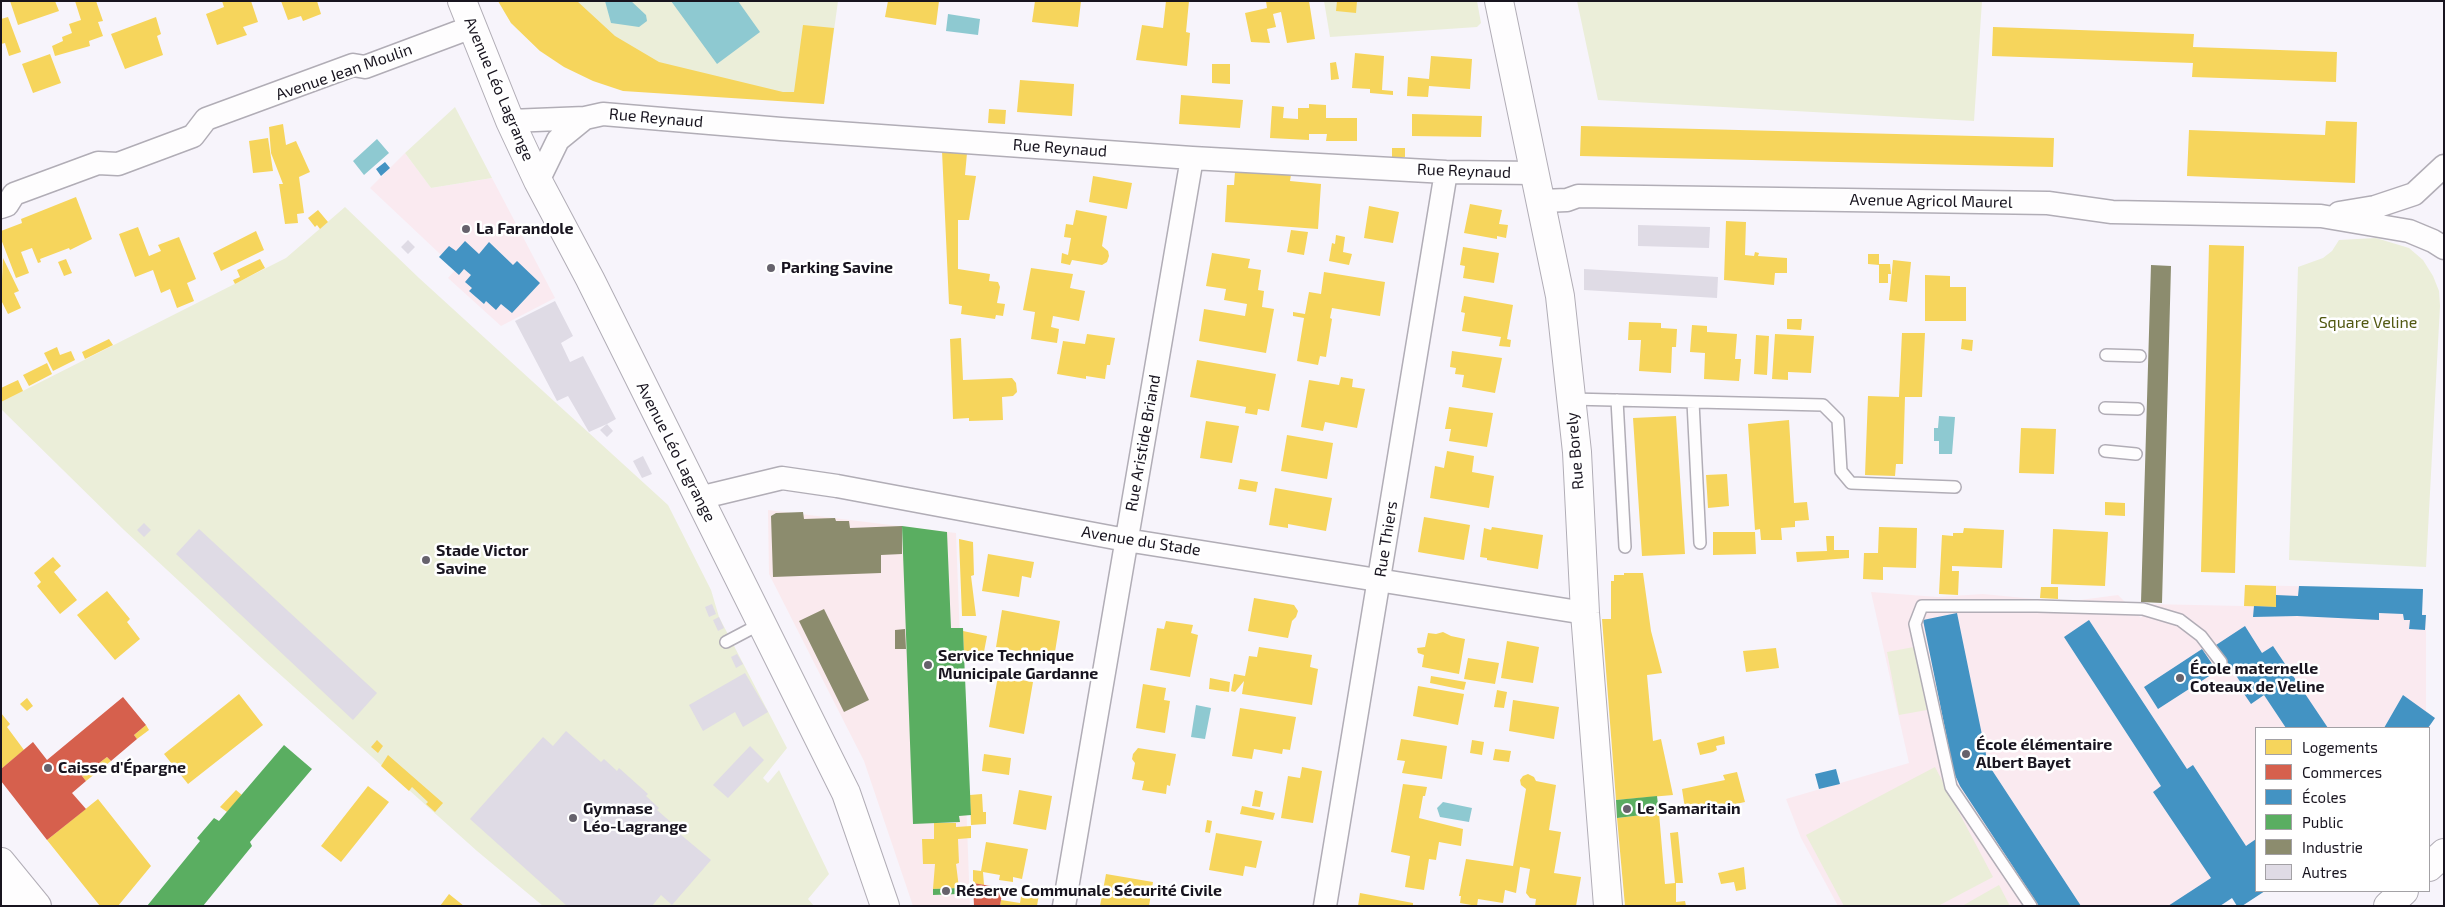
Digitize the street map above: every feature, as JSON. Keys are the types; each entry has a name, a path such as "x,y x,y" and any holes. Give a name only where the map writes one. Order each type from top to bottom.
{"street":[{"name":"Avenue Léo Lagrange","path":"462,1 510,121 538,181 590,279 846,792 885,906"},
{"name":"Rue Borely","path":"1499,1 1542,201 1560,296 1577,452 1584,613 1608,906"},
{"name":"Avenue Jean Moulin","path":"1,207 7,205 14,194 88,166 98,163 118,164 193,136 206,120 352,66 365,67 472,27"},
{"name":"Rue Reynaud","path":"510,121 585,118 603,114 780,129 1192,158 1446,172 1536,173"},
{"name":"Rue Reynaud","path":"538,181 558,140 585,118"},
{"name":"Rue Aristide Briand","path":"1064,906 1192,158"},
{"name":"Avenue Agricol Maurel","path":"2321,216 2375,207 2414,194 2444,166"},
{"name":"Rue Thiers","path":"1325,906 1446,172"},
{"name":"Avenue Agricol Maurel","path":"1542,201 1567,200 1578,196 2048,203 2112,212 2321,216 2409,231 2444,248"},
{"name":"Avenue du Stade","path":"699,498 782,478 837,486 1126,540 1584,613"},
{"path":"2430,866 2444,853"},
{"path":"1,862 37,906"},
{"path":"2388,906 2403,892"},
{"path":"1,894 11,906"}],"lane":[{"path":"2106,355 2140,356"},
{"path":"1571,399 1823,405 1838,420 1841,471 1851,483 1955,486"},
{"path":"1617,400 1625,547"},
{"path":"1693,402 1700,543"},
{"path":"2105,408 2138,409"},
{"path":"2105,451 2136,454"},
{"path":"2030,906 1951,787 1915,624 1922,606 2037,606 2144,610 2180,620 2201,636 2221,662"},
{"path":"726,642 762,623"}],"shaded area":[{"name":"La Farandole","path":"405,153 431,188 492,178 555,298 501,326 448,278 456,269 370,188"},
{"path":"768,510 956,533 970,906 913,906 864,761 769,574"},
{"path":"2245,585 2423,589 2422,614 2426,615 2426,711 2435,718 2429,727 2255,727 2255,892 2263,892 2242,906 2232,898 2220,906 1838,906 1801,838 1786,799 1909,763 1871,592 1938,597 1983,594 2065,602 2118,595 2141,618 2146,604 2244,606"}],"green space":[{"path":"498,1 838,1 824,104 540,51 511,23"},
{"path":"1324,1 1477,1 1481,23 1477,27 1330,37"},
{"path":"1577,1 1982,1 1974,121 1598,100"},
{"path":"455,107 492,178 431,188 405,153"},
{"name":"Stade Victor Savine","path":"345,207 419,278 668,505 711,590 719,617 787,748 763,778 768,783 779,770 829,874 808,899 814,906 543,906 477,851 265,661 124,530 1,409 1,402 286,258"},
{"name":"Square Veline","path":"2376,238 2409,248 2423,260 2433,276 2439,291 2440,306 2426,567 2289,560 2298,267 2323,258 2332,251 2339,240"},
{"path":"1914,647 1927,710 1899,715 1887,652"},
{"path":"1935,767 1993,877 1938,906 1844,906 1806,835"},
{"path":"1999,885 2010,906 1962,906"}],"water":[{"path":"605,1 631,1 646,15 647,21 639,27 611,23"},
{"path":"671,1 738,1 760,32 717,64"},
{"path":"948,14 980,19 978,35 946,31"},
{"path":"377,139 389,153 364,175 353,161"},
{"path":"1939,416 1955,417 1952,454 1939,454 1939,441 1934,441 1934,428 1938,428"},
{"path":"1196,705 1211,708 1205,739 1191,737"},
{"path":"1443,802 1472,808 1469,822 1440,817 1437,808"}],"building: Logements":[{"path":"10,1 55,1 59,11 18,25"},
{"path":"75,1 96,1 103,21 98,22 103,36 89,41 90,46 55,56 52,46 63,41 62,37 72,33 69,24 81,20"},
{"path":"222,1 251,1 258,22 243,27 247,35 217,45 206,14 224,7"},
{"path":"281,1 317,1 321,14 303,21 301,16 288,20"},
{"path":"498,1 577,1 615,36 659,62 783,92 794,92 803,25 834,28 824,104 623,91 593,81 564,67 540,51 511,23"},
{"path":"888,1 939,1 936,25 885,17"},
{"path":"1035,1 1081,1 1078,27 1032,22"},
{"path":"1166,1 1189,1 1186,32 1190,33 1187,66 1136,60 1142,25 1163,28"},
{"path":"1266,1 1309,1 1315,39 1287,43 1281,12 1273,14 1276,27 1267,29 1270,43 1251,42 1245,13 1267,8"},
{"path":"1337,1 1357,1 1356,13 1336,11"},
{"path":"8,17 21,52 9,56 5,43 1,44 1,19"},
{"path":"156,17 161,34 157,36 163,55 125,69 111,34"},
{"path":"1993,27 2194,34 2193,47 2337,52 2336,82 2192,77 2193,63 1992,56"},
{"path":"1355,53 1384,56 1382,90 1393,91 1393,95 1370,93 1370,89 1352,88"},
{"path":"50,54 61,83 33,93 22,64"},
{"path":"1431,56 1472,59 1470,89 1429,86 1428,97 1407,96 1408,77 1429,79"},
{"path":"1336,62 1339,79 1331,80 1330,63"},
{"path":"1212,64 1230,64 1230,84 1212,83"},
{"path":"1020,80 1074,84 1072,116 1017,112"},
{"path":"1181,95 1243,100 1240,128 1179,124"},
{"path":"1309,104 1326,105 1326,118 1357,118 1357,141 1326,141 1327,134 1309,134 1309,140 1270,138 1272,106 1284,107 1283,118 1298,119 1298,108 1309,108"},
{"path":"989,109 1006,110 1005,124 988,123"},
{"path":"1412,114 1482,116 1481,137 1412,136"},
{"path":"2326,121 2357,122 2355,183 2187,176 2189,130 2325,135"},
{"path":"283,124 286,145 296,141 310,172 299,177 304,213 297,214 298,223 285,224 279,184 283,184 271,153 269,127"},
{"path":"1581,126 2054,138 2053,167 1580,156"},
{"path":"268,138 273,171 253,173 249,141"},
{"path":"1392,148 1405,148 1405,157 1392,157"},
{"path":"942,151 967,153 965,175 976,176 969,220 958,220 958,269 990,274 989,281 998,282 1000,287 997,303 1005,304 1003,316 996,315 995,319 961,314 962,306 949,304"},
{"path":"1235,172 1291,175 1290,181 1321,184 1318,229 1225,222 1227,185 1234,185"},
{"path":"1093,176 1132,183 1127,209 1089,202"},
{"path":"76,197 92,239 70,250 69,248 40,259 41,262 38,263 32,248 21,252 29,273 16,278 1,239 1,231 22,223 21,219"},
{"path":"1470,204 1502,210 1499,224 1508,225 1506,238 1497,236 1497,239 1464,233"},
{"path":"1369,206 1399,212 1393,243 1364,238"},
{"path":"318,210 328,222 320,229 317,225 315,227 308,218"},
{"path":"1076,210 1107,216 1102,246 1108,251 1109,256 1107,262 1102,265 1072,260 1070,265 1061,263 1062,253 1068,255 1071,238 1064,237 1066,224 1073,225"},
{"path":"1726,221 1746,222 1745,255 1754,256 1755,252 1759,253 1758,256 1787,258 1787,273 1775,273 1774,285 1724,280"},
{"path":"138,227 149,256 161,251 158,245 179,237 196,279 187,283 194,301 177,308 170,289 161,293 153,270 135,277 119,234"},
{"path":"1291,230 1308,232 1304,255 1287,252"},
{"path":"256,231 264,250 221,271 213,253"},
{"path":"1336,235 1345,237 1343,252 1352,254 1349,265 1329,261 1332,243 1335,244"},
{"path":"2209,245 2244,246 2235,573 2201,572"},
{"path":"1463,247 1499,253 1494,283 1463,278 1465,266 1460,265"},
{"path":"1212,253 1250,259 1248,268 1261,270 1258,290 1264,291 1262,307 1274,309 1266,353 1199,341 1204,309 1245,316 1247,304 1224,300 1226,289 1206,286"},
{"path":"1868,254 1879,254 1879,265 1868,264"},
{"path":"3,258 19,291 14,293 21,308 8,314 1,300"},
{"path":"66,259 72,273 64,276 58,262"},
{"path":"260,259 265,268 235,284 233,280 240,277 237,270"},
{"path":"1893,260 1911,262 1907,302 1889,300"},
{"path":"1879,264 1890,264 1891,274 1888,274 1888,283 1879,283"},
{"path":"1031,268 1073,274 1070,288 1085,291 1079,321 1053,316 1051,327 1059,329 1057,343 1031,339 1035,312 1023,310"},
{"path":"1324,272 1385,282 1380,316 1332,308 1326,357 1320,356 1318,365 1297,361 1304,318 1293,316 1293,312 1305,314 1309,292 1321,294"},
{"path":"1925,275 1950,276 1950,287 1966,287 1966,321 1925,321"},
{"path":"1464,296 1513,305 1507,339 1511,340 1510,347 1499,346 1501,337 1462,331 1465,313 1461,312"},
{"path":"1787,319 1802,319 1801,330 1787,329"},
{"path":"1629,322 1661,323 1661,328 1677,329 1676,347 1672,347 1671,373 1639,371 1641,340 1628,340"},
{"path":"1692,325 1707,326 1707,332 1737,334 1735,359 1741,359 1739,381 1704,379 1705,353 1690,352"},
{"path":"1902,333 1925,333 1922,397 1905,397 1903,464 1896,464 1895,476 1865,475 1868,396 1899,397"},
{"path":"1087,334 1115,338 1110,365 1107,365 1105,379 1086,376 1086,379 1057,374 1063,341 1085,344"},
{"path":"1775,334 1814,336 1811,373 1788,372 1788,380 1772,379"},
{"path":"1756,335 1769,336 1767,375 1754,374"},
{"path":"961,338 963,380 1012,378 1016,383 1017,392 1013,396 1002,397 1003,420 969,421 969,418 953,419 950,339"},
{"path":"109,339 113,345 85,359 82,352"},
{"path":"1962,339 1973,340 1972,351 1961,349"},
{"path":"57,347 60,355 71,351 75,360 53,371 44,353"},
{"path":"1452,351 1502,358 1495,393 1462,387 1464,375 1455,374 1456,368 1450,367"},
{"path":"1197,360 1276,374 1269,411 1258,409 1257,415 1245,413 1246,407 1190,397"},
{"path":"47,363 52,374 29,386 23,375"},
{"path":"1341,377 1353,379 1352,387 1365,389 1357,428 1325,422 1323,431 1301,427 1309,380 1339,385"},
{"path":"18,380 23,391 1,402 1,388"},
{"path":"1449,407 1493,413 1487,447 1449,441 1451,429 1445,429"},
{"path":"1676,416 1685,554 1642,556 1633,418"},
{"path":"1789,420 1794,503 1807,502 1809,520 1795,521 1795,527 1781,528 1782,540 1761,540 1760,529 1755,530 1748,424"},
{"path":"1206,421 1239,426 1232,463 1200,458"},
{"path":"2021,428 2056,429 2054,474 2019,473"},
{"path":"1287,435 1333,443 1327,479 1281,471"},
{"path":"1447,451 1474,456 1472,472 1494,476 1489,508 1430,498 1435,466 1444,468"},
{"path":"1727,474 1729,506 1708,508 1706,475"},
{"path":"1240,479 1258,482 1256,492 1238,489"},
{"path":"1275,488 1332,498 1326,531 1288,524 1288,528 1269,525"},
{"path":"2105,502 2125,503 2125,516 2105,515"},
{"path":"1424,517 1470,525 1464,560 1418,552"},
{"path":"1492,527 1543,535 1538,569 1487,560 1487,558 1480,557 1484,528 1491,530"},
{"path":"1879,527 1917,528 1916,568 1883,567 1883,580 1863,579 1864,553 1878,553"},
{"path":"1964,528 2004,530 2002,568 1952,566 1952,571 1959,571 1958,595 1939,594 1942,535 1953,536 1953,533 1963,533"},
{"path":"2053,529 2108,532 2105,586 2051,584"},
{"path":"1713,532 1755,532 1756,554 1713,555"},
{"path":"1826,536 1834,536 1834,550 1849,550 1849,558 1797,562 1796,552 1827,551"},
{"path":"959,539 973,542 974,575 971,576 976,616 962,616"},
{"path":"988,554 1034,562 1031,578 1022,576 1019,597 982,591"},
{"path":"53,557 61,566 54,572 77,600 60,614 37,586 41,582 34,573"},
{"path":"1624,573 1643,573 1651,631 1662,673 1647,675 1653,741 1661,739 1673,795 1616,800 1602,619 1611,619 1611,581 1614,581 1614,575 1624,575"},
{"path":"2245,585 2276,586 2276,607 2244,606"},
{"path":"2041,587 2058,587 2058,599 2040,598"},
{"path":"107,591 130,619 127,622 140,639 115,660 77,615"},
{"path":"1254,598 1294,605 1298,611 1292,621 1288,638 1248,631"},
{"path":"1002,610 1060,621 1054,658 996,647"},
{"path":"1166,621 1193,625 1191,633 1198,635 1190,677 1150,670 1157,628 1164,629"},
{"path":"963,631 987,636 983,657 964,654"},
{"path":"1443,632 1465,639 1459,674 1422,667 1424,655 1418,653 1417,648 1425,647 1428,633 1436,634"},
{"path":"1507,641 1539,647 1533,683 1501,678"},
{"path":"1259,647 1312,655 1310,667 1318,669 1312,705 1242,694 1244,681 1235,692 1231,691 1234,674 1245,676 1249,656 1257,657"},
{"path":"1776,648 1779,668 1746,672 1743,651"},
{"path":"1468,658 1499,663 1495,684 1464,679"},
{"path":"998,676 1033,682 1024,734 989,727"},
{"path":"1431,676 1466,682 1464,690 1430,683"},
{"path":"1210,678 1230,682 1229,692 1209,689"},
{"path":"1143,684 1166,688 1164,700 1170,701 1165,733 1136,728"},
{"path":"1418,686 1464,694 1458,725 1413,716"},
{"path":"1497,690 1507,692 1504,708 1494,707"},
{"path":"239,694 263,725 188,784 164,754"},
{"path":"27,698 33,706 27,711 20,704"},
{"path":"1513,700 1559,707 1554,739 1509,731"},
{"path":"1240,708 1296,717 1290,750 1283,749 1282,754 1254,749 1252,759 1232,756"},
{"path":"1,713 10,724 7,727 24,750 1,769"},
{"path":"146,725 149,730 137,739 134,735"},
{"path":"1724,736 1725,744 1716,746 1717,750 1713,752 1700,755 1697,743"},
{"path":"1401,739 1447,746 1442,779 1402,773 1405,761 1397,760"},
{"path":"377,740 383,746 378,753 371,747"},
{"path":"1472,740 1484,742 1482,755 1470,753"},
{"path":"1138,748 1176,754 1170,786 1167,785 1166,794 1142,790 1144,781 1132,779 1135,763 1132,759 1133,754"},
{"path":"1495,749 1511,751 1509,762 1493,760"},
{"path":"984,754 1011,758 1009,775 982,771"},
{"path":"388,755 443,803 435,812 426,804 428,802 412,787 409,791 381,766"},
{"path":"107,757 111,761 86,781 82,776"},
{"path":"1302,767 1322,771 1313,823 1281,818 1288,776 1300,778"},
{"path":"1737,772 1745,802 1686,815 1682,789 1725,780 1723,775"},
{"path":"1528,774 1534,777 1536,781 1556,785 1549,830 1561,832 1554,873 1581,877 1576,906 1535,906 1536,899 1530,898 1526,893 1530,869 1520,867 1516,893 1505,890 1503,903 1478,899 1477,906 1460,903 1461,896 1459,896 1466,859 1513,866 1526,789 1521,785 1520,780"},
{"path":"1403,784 1427,787 1425,796 1423,796 1419,818 1463,829 1461,846 1439,842 1436,860 1429,859 1424,890 1405,887 1410,856 1391,852"},
{"path":"368,786 389,802 341,862 321,846"},
{"path":"236,790 242,795 227,812 220,807"},
{"path":"1019,790 1052,796 1046,830 1013,824"},
{"path":"1255,790 1263,792 1260,807 1252,806"},
{"path":"982,794 983,812 986,812 986,824 971,825 970,795"},
{"path":"98,799 151,866 118,906 100,906 47,840"},
{"path":"1242,806 1275,813 1273,820 1240,814"},
{"path":"1659,813 1665,884 1675,883 1670,833 1678,832 1683,883 1676,883 1676,902 1685,901 1686,906 1625,906 1617,818"},
{"path":"1207,820 1212,821 1210,833 1205,832"},
{"path":"934,823 956,823 956,827 971,826 971,838 958,839 959,863 956,864 959,888 933,889 935,864 923,864 922,839 934,839"},
{"path":"1216,833 1262,841 1256,868 1245,866 1243,876 1209,870"},
{"path":"986,842 1028,849 1022,879 1013,877 1013,882 999,880 1000,875 983,872 984,885 973,883 973,870 981,871"},
{"path":"1744,867 1746,889 1736,891 1734,882 1721,884 1718,873"},
{"path":"1106,874 1153,882 1149,906 1100,906"},
{"path":"1022,891 1039,894 1037,906 1000,906 1001,900 1020,903"},
{"path":"1360,893 1413,903 1413,906 1358,906"},
{"path":"449,894 464,906 440,906"}],"building: Commerces":[{"name":"Caisse d'Épargne","path":"123,697 146,725 134,735 137,739 111,761 107,757 82,776 86,781 72,793 86,809 47,840 1,781 1,769 33,742 47,760"},
{"path":"973,883 1003,888 1000,906 974,906"}],"building: Écoles":[{"path":"385,162 390,168 381,176 376,169"},
{"path":"465,241 479,254 489,242 513,265 517,261 540,283 512,313 501,304 496,310 486,301 484,304 469,291 472,288 465,282 471,275 464,269 459,275 439,257 449,246 456,251"},
{"path":"2299,586 2423,589 2422,615 2426,615 2425,630 2409,629 2410,620 2404,620 2403,614 2379,613 2379,620 2297,616 2253,617 2254,606 2276,607 2276,595 2298,596"},
{"path":"1957,613 1988,764 2081,906 2039,906 1960,786 1954,773 1923,620"},
{"path":"2089,620 2187,769 2193,765 2246,846 2255,840 2255,892 2263,892 2242,906 2237,906 2232,898 2220,906 2168,906 2211,878 2153,792 2161,786 2064,637"},
{"path":"2245,626 2262,653 2273,646 2327,727 2285,727 2264,695 2251,704 2238,685 2241,683 2216,645"},
{"path":"2202,649 2217,671 2158,709 2144,687"},
{"path":"2403,695 2435,718 2429,727 2385,727"},
{"path":"1836,769 1840,784 1819,789 1815,774"}],"building: Public":[{"path":"902,526 947,532 951,628 963,628 971,815 959,816 960,822 913,824"},
{"path":"284,745 312,769 250,842 252,846 203,906 147,906 200,841 197,838 214,818 219,821"},
{"path":"1657,796 1659,813 1617,818 1616,800"},
{"path":"959,888 958,894 933,895 933,889"}],"building: Industrie":[{"path":"2151,265 2171,266 2162,603 2141,602"},
{"path":"803,512 804,519 835,518 836,521 849,521 850,528 902,526 902,554 881,555 881,573 773,577 771,516 776,513"},
{"path":"824,609 869,700 844,712 799,621"},
{"path":"905,629 906,649 895,649 895,630"}],"building: Autres":[{"path":"1638,225 1710,227 1709,248 1638,246"},
{"path":"408,240 415,247 408,254 401,247"},
{"path":"1584,269 1718,277 1717,298 1584,290"},
{"path":"555,301 573,336 561,343 570,362 583,356 616,419 589,432 568,396 557,401 515,321"},
{"path":"607,424 613,431 607,437 600,430"},
{"path":"643,456 652,474 642,478 633,461"},
{"path":"144,523 151,530 144,537 137,530"},
{"path":"199,529 377,693 353,720 176,554"},
{"path":"712,604 716,614 709,617 705,607"},
{"path":"719,617 724,628 718,631 713,620"},
{"path":"737,654 743,664 736,668 731,657"},
{"path":"745,673 768,712 743,727 735,712 703,731 689,705"},
{"name":"Gymnase Léo-Lagrange","path":"566,731 601,762 604,759 617,771 619,768 648,794 646,796 659,808 657,810 673,824 674,829 711,860 672,905 661,895 652,906 567,906 470,819 543,737 553,746"},
{"path":"750,746 764,760 728,798 713,785"}],"place":[{"name":"La Farandole","path":"466,229"},
{"name":"Parking Savine","path":"771,268"},
{"name":"Stade Victor Savine","path":"426,560"},
{"name":"Service Technique Municipale Gardanne","path":"928,665"},
{"name":"École maternelle Coteaux de Veline","path":"2180,678"},
{"name":"École élémentaire Albert Bayet","path":"1966,754"},
{"name":"Caisse d'Épargne","path":"48,768"},
{"name":"Le Samaritain","path":"1627,809"},
{"name":"Gymnase Léo-Lagrange","path":"573,818"},
{"name":"Réserve Communale Sécurité Civile","path":"946,891"}]}
